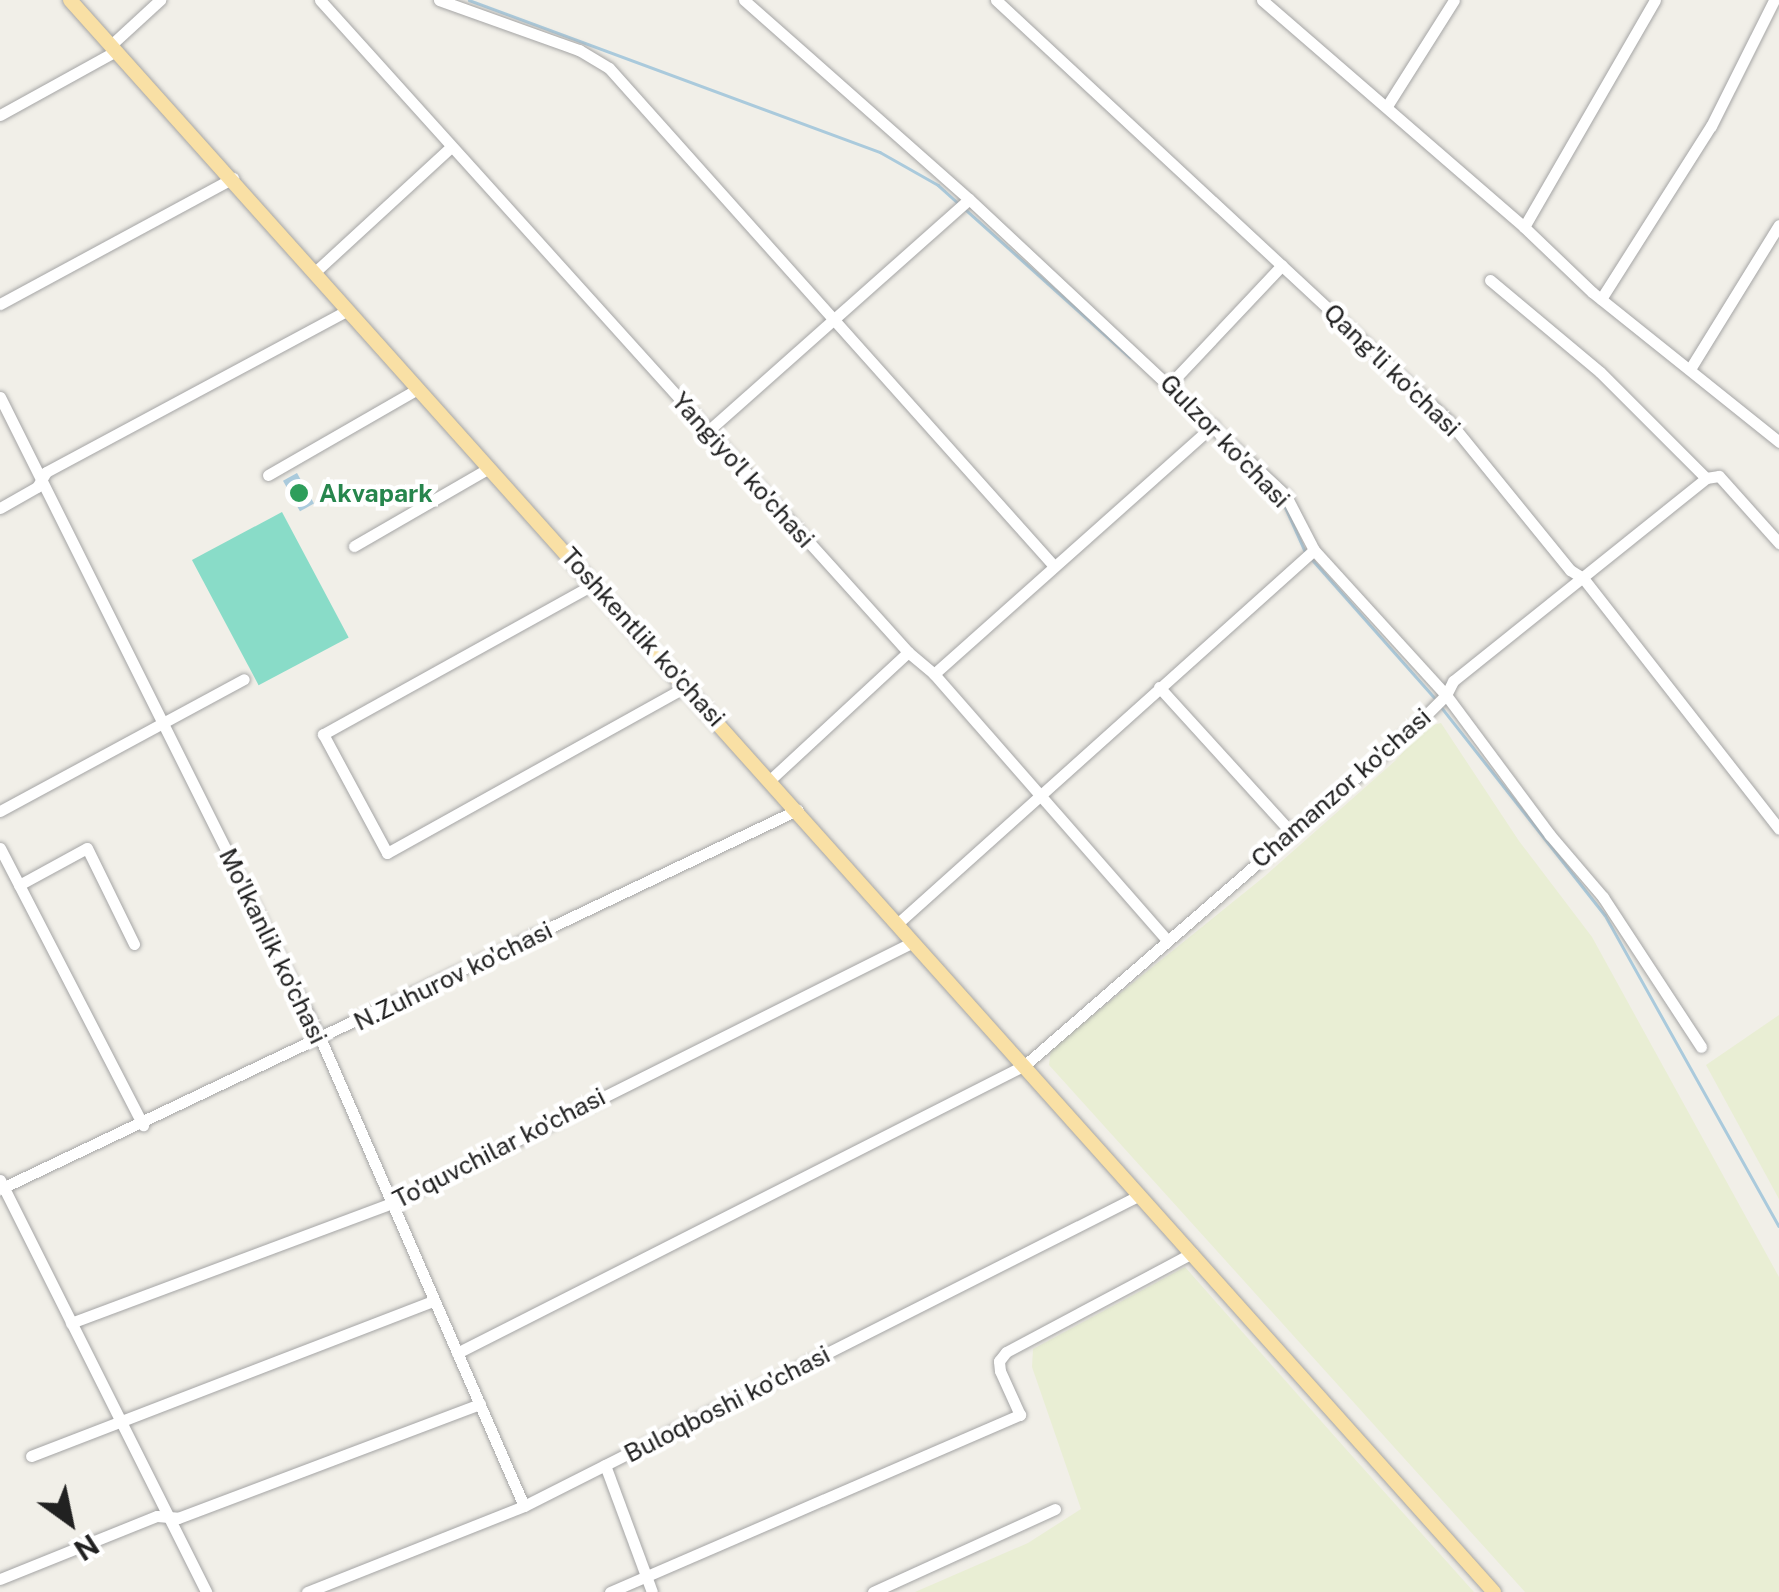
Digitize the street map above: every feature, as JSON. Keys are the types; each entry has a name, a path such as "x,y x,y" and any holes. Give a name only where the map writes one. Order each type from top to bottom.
{"main road":[{"name":"Toshkentlik ko'chasi","path":"70,0 771,779 1494,1592"}],"street":[{"path":"0,115 113,48 160,0"},
{"name":"Yangiyo'l ko'chasi","path":"320,0 908,652 934,674 1166,939"},
{"path":"439,0 580,50 608,68 1053,565"},
{"name":"Gulzor ko'chasi","path":"744,0 969,199 1286,496 1314,550 1446,695 1550,835 1603,898 1701,1047"},
{"name":"Qang'li ko'chasi","path":"996,0 1449,421 1570,570 1583,578 1779,829"},
{"path":"1262,0 1387,106 1601,299 1777,436"},
{"path":"1387,106 1454,0"},
{"path":"1524,228 1656,0"},
{"path":"1601,299 1711,126 1774,0"},
{"path":"315,272 450,148"},
{"path":"0,304 233,178"},
{"path":"708,431 969,199"},
{"path":"1690,369 1779,225"},
{"path":"1170,384 1282,265"},
{"path":"1490,280 1600,372 1706,478 1719,476 1779,543"},
{"path":"0,508 37,487 46,472 348,310"},
{"path":"268,475 419,388"},
{"name":"Mo'lkanlik ko'chasi","path":"0,397 320,1040 524,1506"},
{"path":"934,674 1212,424"},
{"path":"354,546 489,468"},
{"name":"Chamanzor ko'chasi","path":"457,1353 1025,1065 1446,695 1453,680 1706,478"},
{"path":"897,924 1314,550"},
{"path":"594,584 323,734 386,853 687,686"},
{"path":"771,779 908,652"},
{"path":"0,812 244,679"},
{"path":"1159,687 1292,832"},
{"name":"N.Zuhurov ko'chasi","path":"1,1186 143,1125 796,810"},
{"path":"0,848 143,1125"},
{"path":"19,885 86,848 134,944"},
{"name":"To'quvchilar ko'chasi","path":"71,1323 390,1204 913,942"},
{"path":"1,1186 206,1592"},
{"name":"Buloqboshi ko'chasi","path":"307,1592 524,1506 1138,1196"},
{"path":"610,1592 1020,1415 1000,1371 999,1361 1006,1352 1192,1253"},
{"path":"31,1456 434,1301"},
{"path":"0,1579 157,1516 178,1518 480,1404"},
{"path":"606,1465 652,1592"},
{"path":"874,1592 1055,1509"}],"green space":[{"path":"282,512 349,637 259,685 192,560"},
{"path":"1441,723 1519,841 1592,937 1779,1277 1779,1592 1525,1592 1049,1065 1051,1049 1265,876 1395,761 1425,727"},
{"path":"1779,1015 1779,1199 1706,1065"},
{"path":"1185,1267 1474,1592 915,1592 1028,1543 1081,1509 1032,1367 1033,1349"}],"water":[{"name":"Akvapark","path":"297,473 314,504 300,511 283,481"}],"waterway":[{"path":"469,0 880,152 938,185 959,204"},
{"path":"965,209 1130,357"},
{"path":"1284,504 1305,551"},
{"path":"1310,557 1434,697"},
{"path":"1442,708 1605,915 1779,1226"}],"place":[{"name":"Akvapark","path":"299,493"}]}
